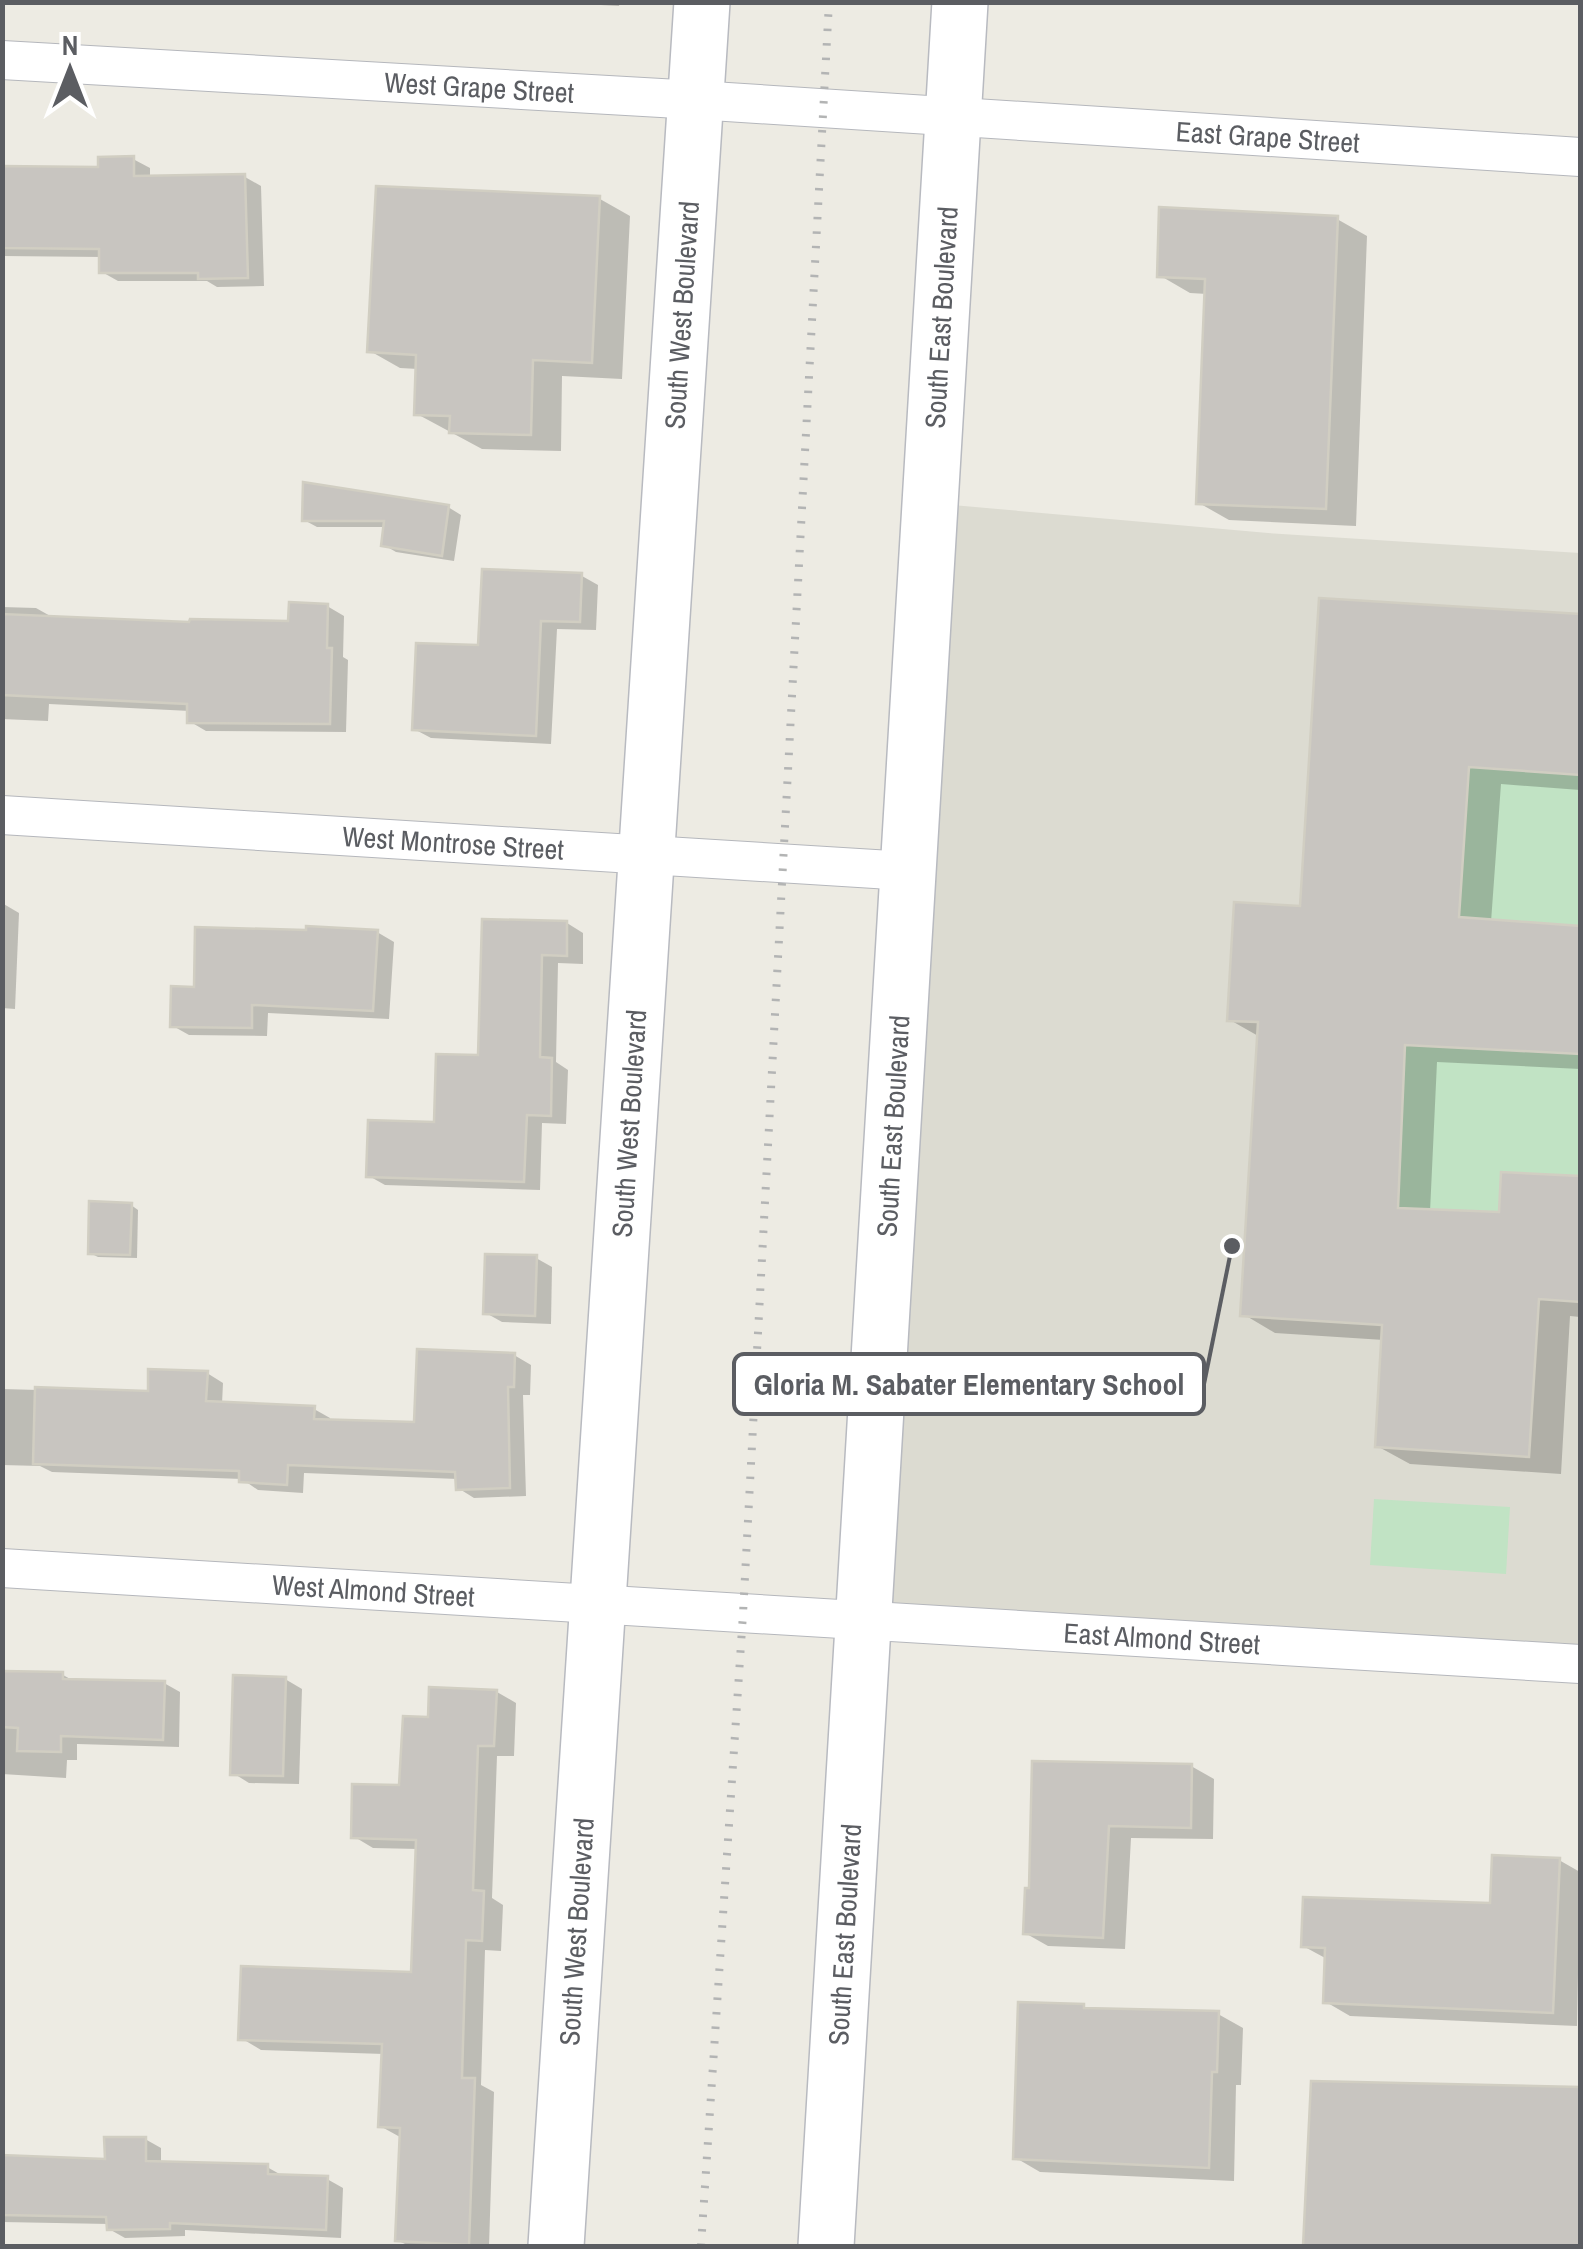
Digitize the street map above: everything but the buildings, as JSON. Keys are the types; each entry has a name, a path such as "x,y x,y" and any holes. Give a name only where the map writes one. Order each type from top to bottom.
{"main road":[{"name":"South West Boulevard","path":"556,2246 702,2"},
{"name":"South East Boulevard","path":"826,2246 960,2"}],"street":[{"name":"West Grape Street","path":"2,60 953,116"},
{"name":"East Grape Street","path":"953,116 1580,156"},
{"name":"West Montrose Street","path":"2,815 907,872"},
{"name":"West Almond Street","path":"2,1568 743,1614"},
{"name":"East Almond Street","path":"743,1614 1580,1664"}],"shaded area":[{"path":"930,503 1268,533 1580,553 1580,1664 861,1621"}],"green space":[{"path":"1469,767 1580,775 1580,926 1459,917"},
{"path":"1405,1045 1580,1053 1580,1176 1501,1172 1498,1238 1458,1210 1398,1208"},
{"path":"1374,1499 1510,1507 1506,1574 1370,1565"}],"railway":[{"path":"701,2246 743,1614 829,2"}],"place":[{"name":"Gloria M. Sabater Elementary School","path":"1232,1246"}]}
